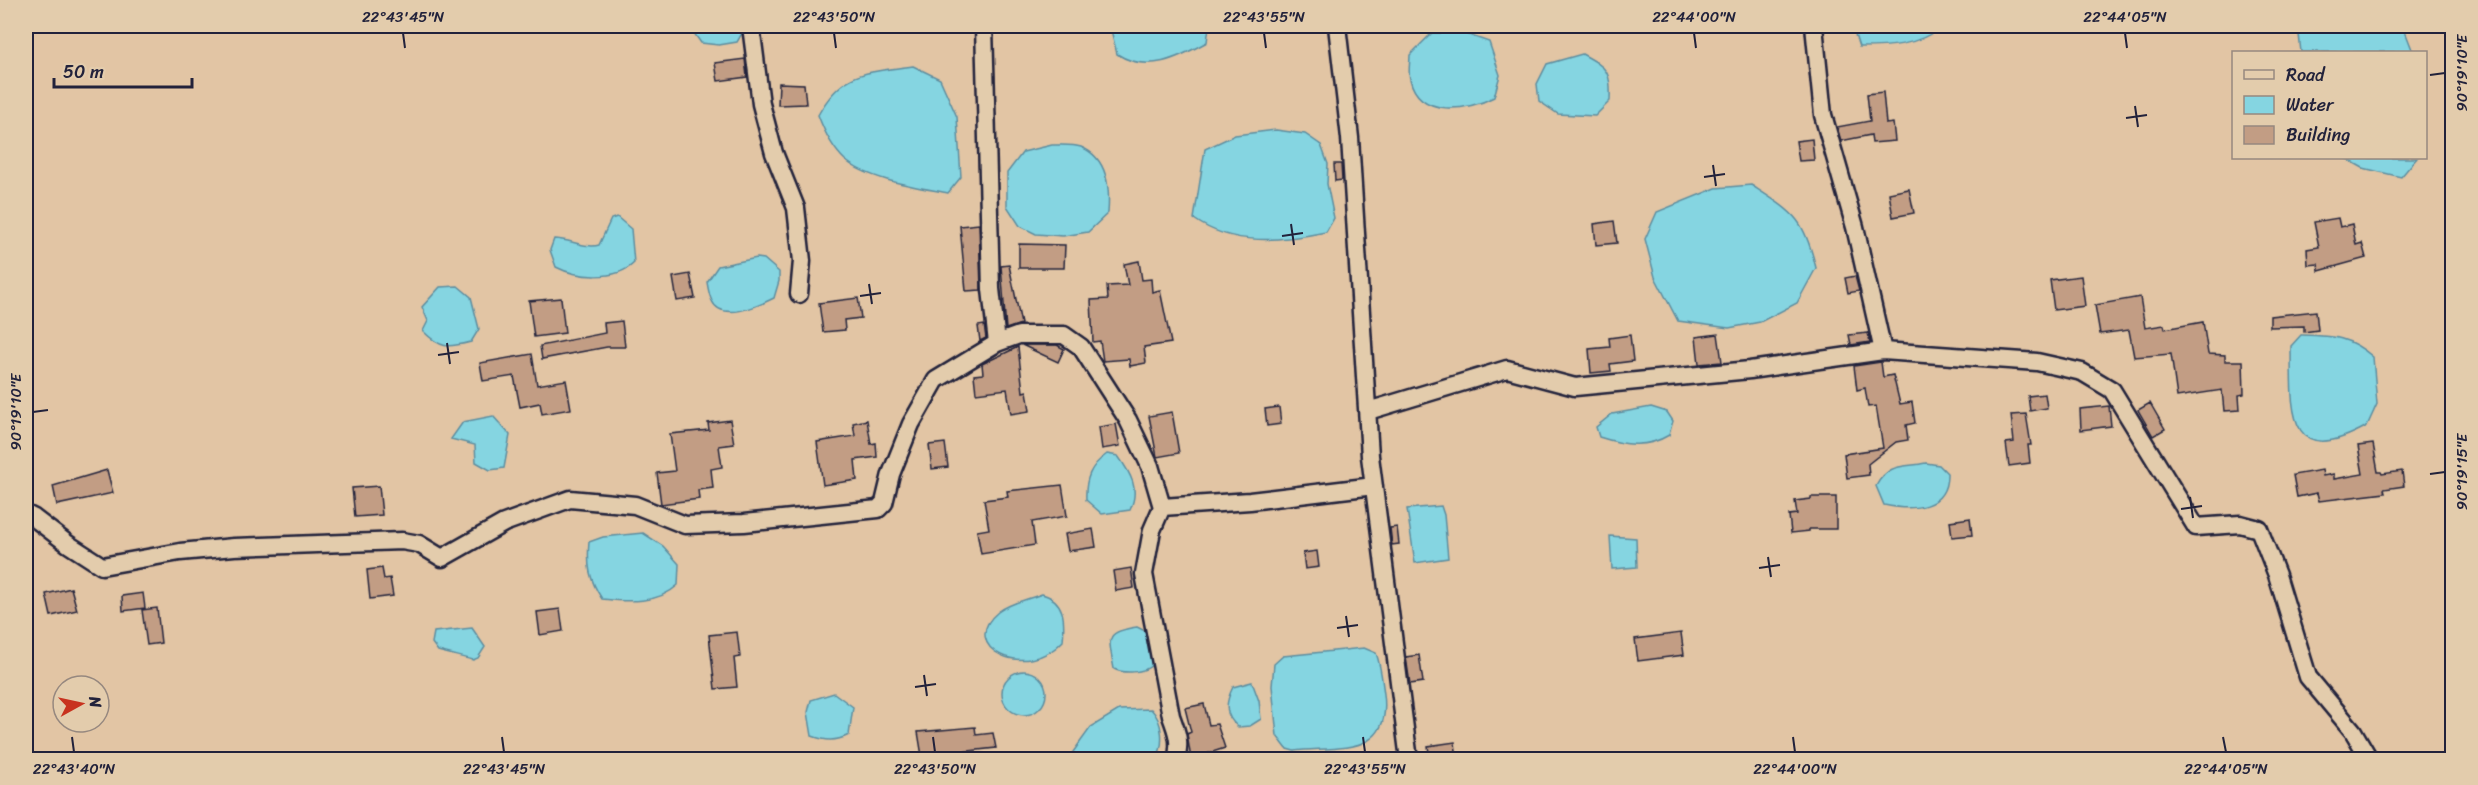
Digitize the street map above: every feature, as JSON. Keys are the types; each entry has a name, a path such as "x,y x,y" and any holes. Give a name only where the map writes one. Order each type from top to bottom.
{"street":[{"path":"751,26 761,104 774,153 796,208 802,261 799,294"},
{"path":"984,26 992,289 997,343"},
{"path":"1337,26 1350,138 1374,486 1409,759"},
{"path":"1814,26 1823,115 1855,227 1883,351"},
{"path":"26,514 102,566 180,552 234,547 402,541 419,544 442,558 504,523 570,499 635,505 685,525 878,509 884,503 891,474 911,424 936,380 997,343 1019,334 1064,336 1081,347 1128,420 1150,466 1161,507 1152,530 1144,574 1171,716 1178,735 1179,749 1176,759"},
{"path":"1368,411 1506,369 1575,387 1750,370 1883,351 2037,362 2082,372 2112,390 2196,527 2240,524 2259,529 2277,575 2308,677 2353,730 2370,759"},
{"path":"1161,507 1250,501 1374,486"}],"water":[{"path":"689,26 746,26 737,42 719,45 701,43"},
{"path":"1110,26 1209,26 1207,42 1163,62 1140,63 1117,54"},
{"path":"1852,26 1942,27 1912,42 1881,47 1859,47"},
{"path":"2298,26 2403,26 2413,51 2301,51"},
{"path":"1432,33 1463,33 1489,42 1500,75 1494,97 1471,106 1446,108 1434,106 1415,92 1410,79 1410,55"},
{"path":"1582,54 1603,67 1606,72 1610,83 1610,101 1595,116 1558,114 1539,101 1537,84 1547,64"},
{"path":"913,66 940,79 957,117 961,177 948,193 894,182 855,167 836,150 818,115 837,89 857,76"},
{"path":"1276,130 1305,134 1321,145 1328,164 1327,184 1334,218 1326,232 1292,238 1241,238 1209,228 1194,219 1205,149 1235,135"},
{"path":"1052,145 1081,147 1097,158 1102,166 1107,184 1108,213 1088,232 1063,236 1036,234 1020,226 1007,206 1007,173 1023,152"},
{"path":"2347,159 2416,159 2401,177 2363,168"},
{"path":"1751,185 1778,203 1795,218 1807,237 1816,268 1797,303 1760,322 1729,328 1678,321 1655,277 1645,239 1657,212 1716,188"},
{"path":"617,217 631,229 634,263 617,273 596,276 575,274 556,267 550,250 554,239 589,246 599,245 611,219"},
{"path":"757,258 764,259 779,272 774,298 760,305 732,312 717,307 711,299 707,282 718,266"},
{"path":"458,286 471,297 479,329 471,342 445,346 423,331 428,321 422,307 440,287"},
{"path":"2301,335 2340,338 2356,345 2373,357 2377,404 2367,426 2340,438 2320,441 2307,437 2298,426 2292,390 2291,346"},
{"path":"1651,407 1667,412 1673,421 1669,435 1643,444 1617,442 1599,437 1596,427 1612,414"},
{"path":"493,416 510,435 504,468 490,470 476,462 475,445 451,439 463,422"},
{"path":"1107,454 1118,456 1133,482 1134,495 1130,510 1102,514 1086,500 1086,486 1090,474 1096,463"},
{"path":"1926,463 1939,465 1947,473 1946,485 1942,494 1935,501 1906,508 1884,505 1876,486 1886,473 1897,467"},
{"path":"1441,506 1448,558 1415,563 1407,509"},
{"path":"643,533 663,546 679,564 678,585 652,599 622,601 602,599 590,572 589,542 603,537"},
{"path":"1610,536 1636,538 1637,567 1612,569"},
{"path":"1042,594 1055,601 1062,612 1063,641 1048,653 1031,659 1015,659 1001,655 990,647 985,637 987,625 998,612"},
{"path":"1137,627 1147,632 1152,665 1134,672 1114,669 1110,644 1113,635 1118,631"},
{"path":"472,628 485,647 478,658 473,660 438,651 432,643 434,632"},
{"path":"1364,648 1376,653 1380,668 1384,714 1380,729 1371,738 1359,744 1329,749 1294,751 1287,749 1277,736 1272,686 1274,664 1283,656"},
{"path":"1024,671 1039,678 1046,693 1039,708 1024,715 1009,708 1002,693 1009,678"},
{"path":"1252,682 1259,701 1261,719 1250,726 1238,727 1228,713 1228,698 1233,687"},
{"path":"834,693 853,707 849,735 830,740 812,736 808,712 811,700"},
{"path":"1151,709 1158,720 1162,740 1156,759 1068,759 1091,727 1119,710"}],"building":[{"path":"745,59 747,77 718,81 715,63"},
{"path":"779,83 804,84 806,104 778,105"},
{"path":"1883,92 1886,124 1893,123 1895,141 1872,143 1871,135 1841,141 1837,127 1870,121 1867,94"},
{"path":"1812,139 1814,160 1799,161 1796,141"},
{"path":"1334,164 1341,164 1342,180 1335,181"},
{"path":"1909,189 1914,213 1893,217 1889,193"},
{"path":"2338,218 2340,227 2352,224 2356,245 2362,243 2366,258 2319,271 2318,264 2308,265 2307,249 2319,247 2314,222"},
{"path":"1614,221 1617,243 1596,245 1594,224"},
{"path":"979,224 981,290 966,291 960,226"},
{"path":"1019,244 1065,245 1064,268 1019,268"},
{"path":"1139,261 1142,280 1151,279 1152,292 1160,290 1171,343 1144,347 1146,363 1130,366 1129,359 1103,361 1100,341 1093,342 1091,300 1108,299 1107,286 1128,285 1124,264"},
{"path":"1009,265 1021,324 1006,329 1001,266"},
{"path":"690,274 695,298 677,301 673,277"},
{"path":"1855,276 1859,291 1848,293 1845,278"},
{"path":"2081,276 2085,306 2054,310 2050,280"},
{"path":"2140,297 2145,328 2164,325 2165,329 2203,322 2208,354 2225,355 2225,361 2243,361 2244,394 2239,395 2240,410 2224,411 2222,390 2177,397 2171,354 2134,357 2129,330 2100,334 2095,305"},
{"path":"561,298 565,333 534,337 529,301"},
{"path":"858,298 861,318 844,320 845,330 823,332 819,303"},
{"path":"2316,311 2318,330 2304,332 2304,326 2270,327 2270,316"},
{"path":"622,321 625,347 607,347 542,359 540,346 605,333 604,323"},
{"path":"984,325 986,338 980,341 978,326"},
{"path":"1868,333 1870,342 1851,345 1849,335"},
{"path":"1718,334 1722,362 1699,364 1696,337"},
{"path":"1630,335 1633,361 1610,364 1611,371 1591,373 1589,349 1610,347 1609,338"},
{"path":"1022,345 1057,345 1064,349 1058,362"},
{"path":"1018,347 1023,392 1027,391 1030,411 1011,414 1007,389 976,393 974,375 983,374 982,364"},
{"path":"532,354 537,385 566,380 571,409 542,414 540,403 520,407 514,376 483,381 480,363"},
{"path":"1881,362 1883,377 1893,375 1900,404 1912,402 1915,423 1906,425 1908,440 1896,442 1868,464 1869,475 1847,478 1844,454 1883,448 1876,406 1868,407 1865,388 1857,390 1854,366"},
{"path":"2045,394 2047,408 2030,411 2028,396"},
{"path":"2150,403 2165,429 2153,436 2138,410"},
{"path":"2109,406 2111,426 2081,430 2080,409"},
{"path":"1279,407 1281,424 1267,426 1265,409"},
{"path":"1172,412 1179,453 1157,457 1149,416"},
{"path":"2026,414 2031,445 2028,445 2030,463 2009,466 2006,443 2014,442 2011,415"},
{"path":"730,420 734,444 719,446 722,467 711,469 713,488 698,490 699,499 661,504 657,473 675,471 670,434 709,430 708,423"},
{"path":"867,420 871,444 876,443 877,457 855,460 857,480 823,485 817,442 855,436 853,423"},
{"path":"1116,424 1120,446 1102,449 1099,427"},
{"path":"945,443 948,467 932,469 929,445"},
{"path":"2373,444 2378,472 2382,474 2402,471 2404,486 2384,489 2385,493 2319,501 2317,493 2297,497 2293,475 2322,470 2323,476 2334,474 2334,479 2363,474 2358,446"},
{"path":"107,470 113,493 57,505 53,486"},
{"path":"1062,485 1067,516 1032,522 1035,545 981,554 977,531 989,529 984,500 1008,497 1007,491"},
{"path":"379,486 382,515 355,517 352,488"},
{"path":"1811,497 1836,497 1836,529 1809,529 1809,531 1791,533 1789,515 1797,514 1795,501 1811,499"},
{"path":"1970,518 1972,535 1952,537 1950,521"},
{"path":"1397,527 1399,544 1392,545 1390,528"},
{"path":"1093,529 1096,547 1068,551 1065,534"},
{"path":"1317,551 1319,567 1305,569 1303,553"},
{"path":"382,568 384,579 390,578 393,596 370,599 367,570"},
{"path":"1131,568 1134,588 1116,591 1113,571"},
{"path":"71,588 77,610 51,616 46,594"},
{"path":"143,593 145,608 123,611 122,596"},
{"path":"157,608 161,643 147,645 142,610"},
{"path":"560,609 563,631 540,635 537,612"},
{"path":"737,632 740,657 734,658 737,687 715,689 709,635"},
{"path":"1681,633 1684,655 1638,661 1635,639"},
{"path":"1419,655 1423,682 1410,684 1406,657"},
{"path":"1204,704 1209,725 1217,724 1225,748 1191,759 1187,734 1191,732 1185,708"},
{"path":"975,727 976,735 993,733 996,748 922,756 918,732"},
{"path":"1455,742 1457,759 1430,759 1428,746"}]}
